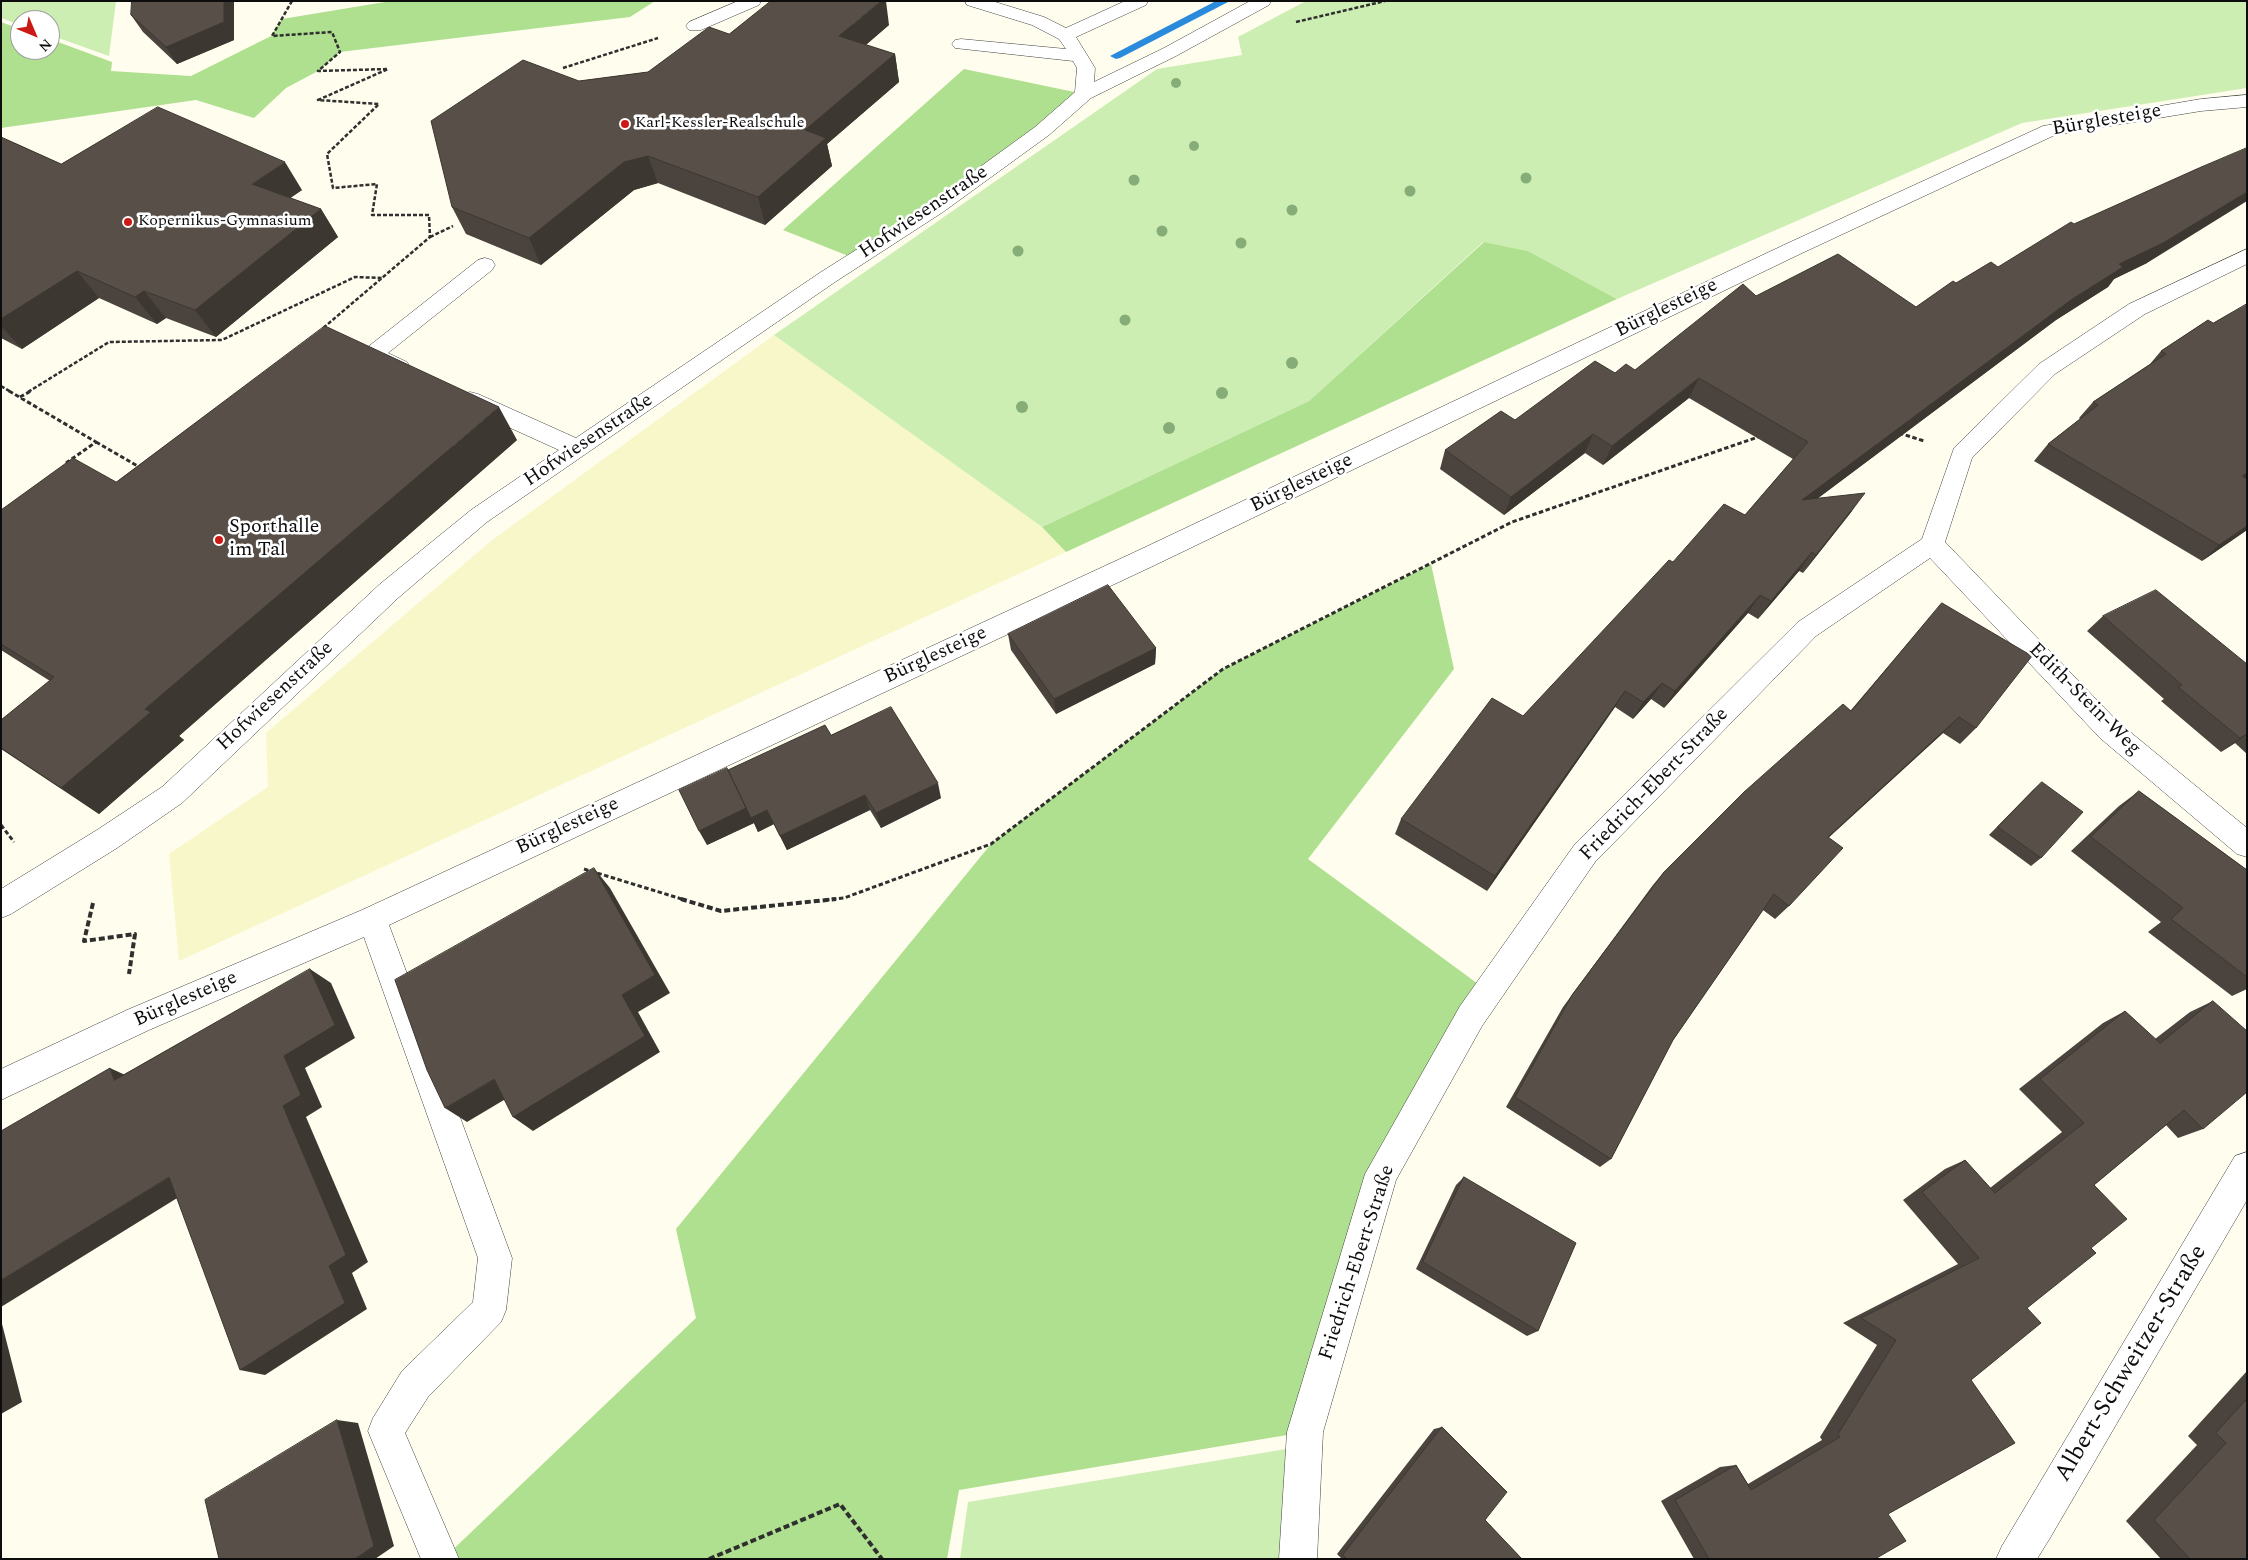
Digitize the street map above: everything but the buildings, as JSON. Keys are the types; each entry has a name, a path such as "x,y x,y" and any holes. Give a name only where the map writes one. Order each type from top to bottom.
{"street":[{"path":"694,26 753,1"},
{"path":"973,1 1038,21 1066,35 1086,68 1084,94"},
{"path":"1066,35 1140,1"},
{"name":"Hofwiesenstraße","path":"1,904 107,839 172,795 388,590 479,516 828,277 936,208 1042,131 1084,94 1170,52 1264,1"},
{"path":"961,44 1078,56"},
{"name":"Bürglesteige","path":"1,1085 138,1020 372,918 1135,564 1784,254 2050,130 2201,105 2247,101"},
{"path":"1932,544 1962,454 2047,369 2136,309 2247,256"},
{"path":"417,375 372,355 485,265"},
{"path":"452,392 578,449"},
{"name":"Edith-Stein-Weg","path":"1932,544 2109,730 2247,845"},
{"name":"Friedrich-Ebert-Straße","path":"1298,1559 1305,1432 1381,1174 1471,1016 1585,853 1807,629 1932,544"},
{"path":"372,918 495,1258 489,1310 415,1384 386,1431 440,1559"},
{"name":"Albert-Schweitzer-Straße","path":"2014,1559 2042,1516 2247,1168"}],"path":[{"path":"292,1 272,36 332,32 340,52 318,71 388,69 318,100 379,104 327,154 333,188 377,184 372,215 429,215 430,237"},
{"path":"563,68 694,26"},
{"path":"316,334 430,237 453,226"},
{"path":"20,397 109,342 222,340 355,277 384,278"},
{"path":"1,386 140,468 148,462"},
{"path":"1898,432 1962,454"},
{"path":"520,849 721,911 844,898 990,844 1223,669 1512,522 1767,434"},
{"path":"59,468 96,442"},
{"path":"107,839 84,942 135,934 129,977 138,1020"},
{"path":"709,1559 840,1504 882,1559"}],"green space":[{"path":"1,1 116,1 109,56 60,39 60,10 10,10 10,21 1,18"},
{"path":"391,1 655,1 630,17 340,52 318,71 286,88 254,118 196,100 1,128 1,22 10,25 10,60 60,60 60,43 112,62 111,71 191,76 271,36 282,19"},
{"path":"1306,1 2247,1 2247,88 2022,123 1617,299 1528,251 1483,242 1309,401 1042,527 774,335 1157,69 1242,55 1238,37"},
{"path":"964,69 1084,94 856,259 783,230"},
{"path":"1484,242 1528,251 1617,299 1066,552 1042,527 1309,401"},
{"path":"774,335 1042,527 1066,552 179,961 169,854 268,787 266,733 491,541"},
{"path":"1431,564 1454,669 1308,859 1489,992 1381,1174 1305,1432 959,1490 947,1559 443,1559 696,1318 676,1229 991,844 1223,669"},
{"path":"1286,1449 1280,1559 960,1559 968,1502"}],"waterway":[{"path":"1116,56 1225,1"}],"place":[{"name":"Karl-Kessler-Realschule","path":"625,124"},
{"name":"Kopernikus-Gymnasium","path":"128,222"},
{"name":"Sporthalle im Tal","path":"219,540"}]}
